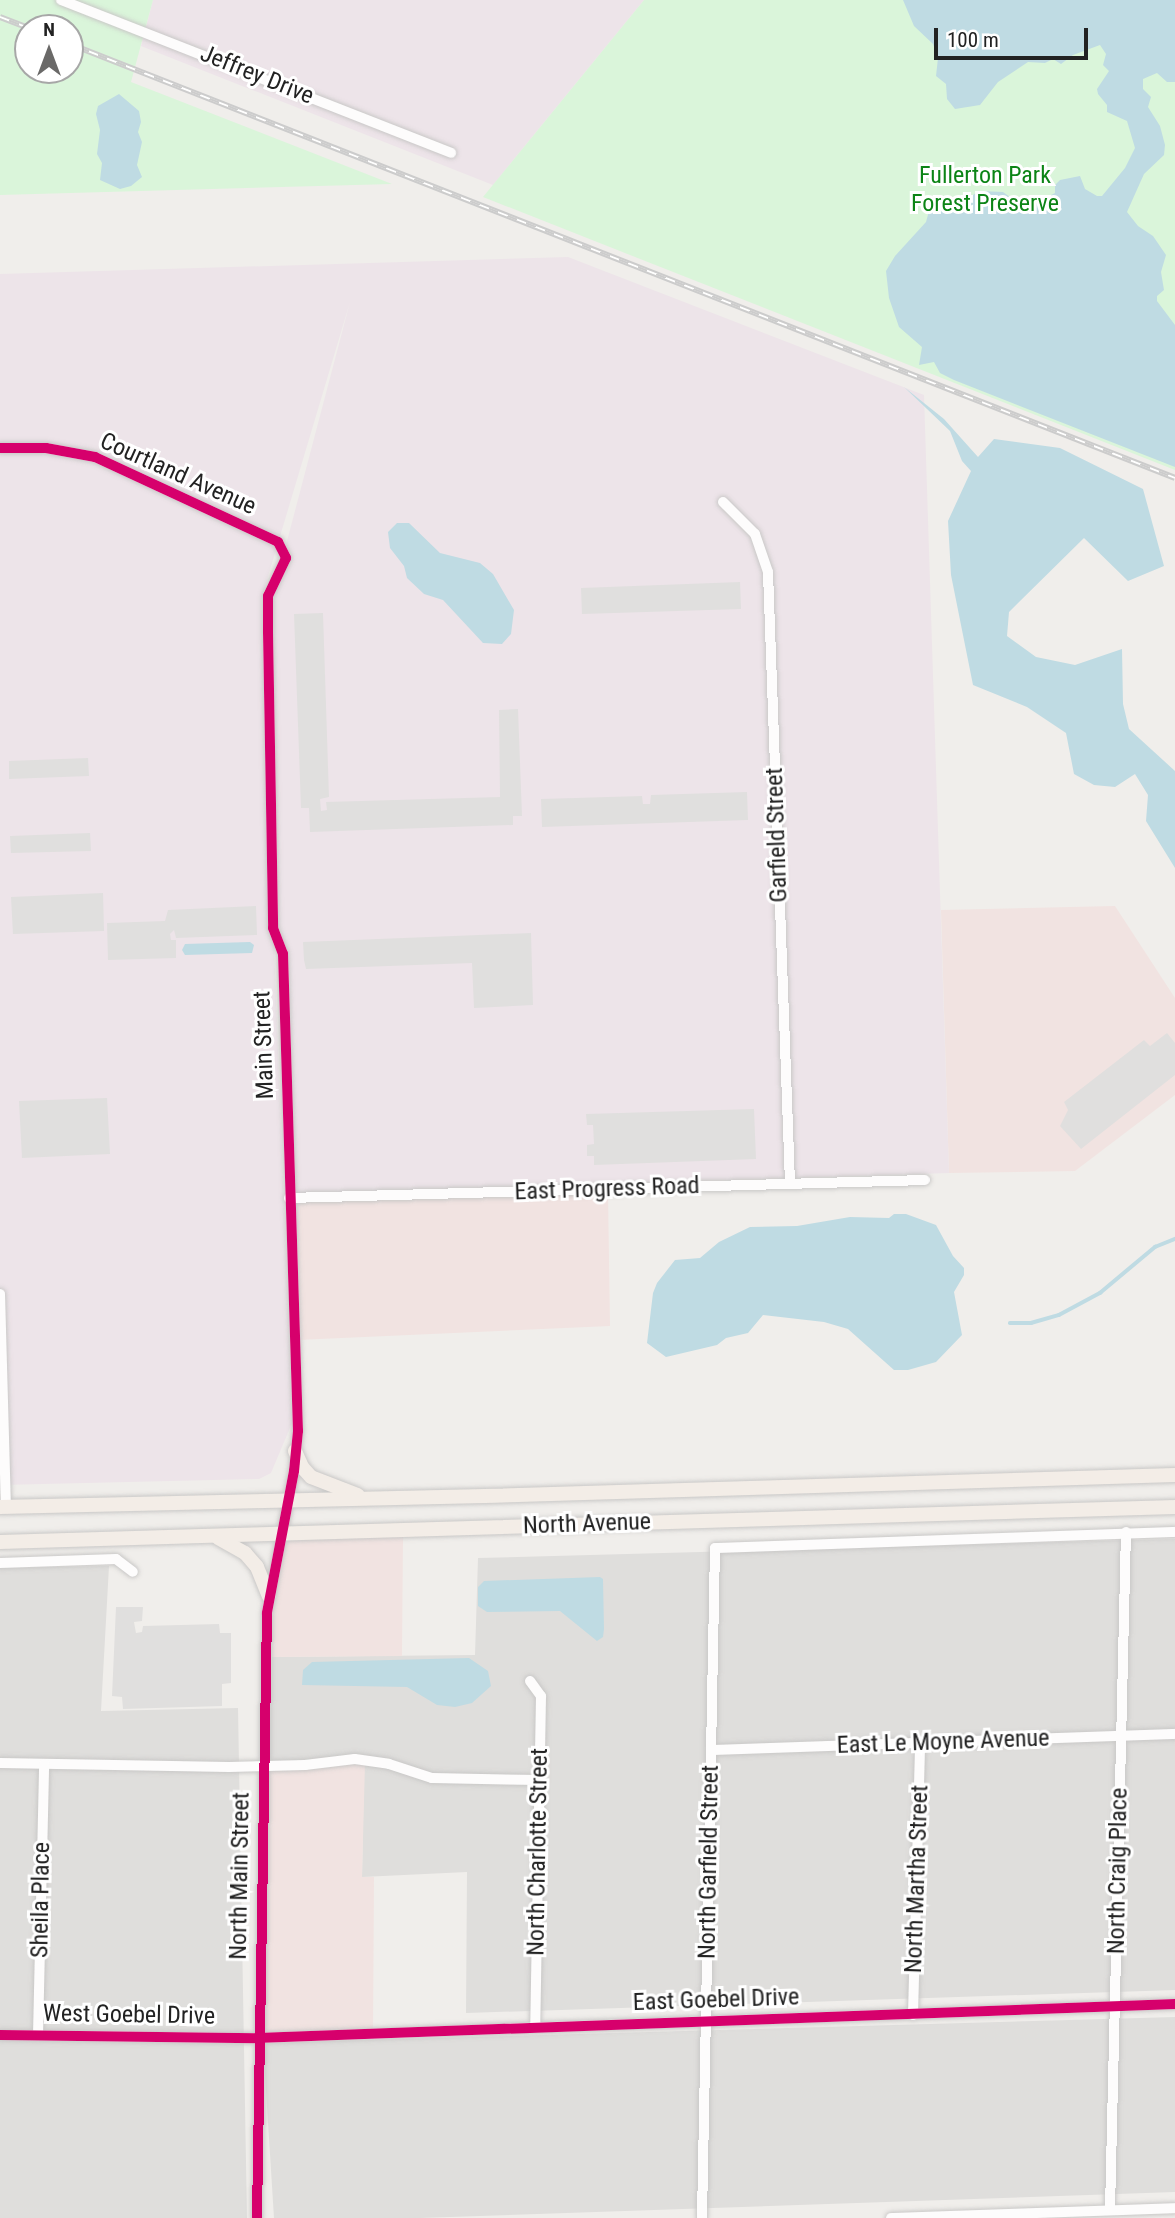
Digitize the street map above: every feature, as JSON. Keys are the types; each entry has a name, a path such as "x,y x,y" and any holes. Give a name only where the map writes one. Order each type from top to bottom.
{"main road":[{"path":"295,1451 311,1477 366,1498"},
{"name":"North Avenue","path":"3,1507 1175,1475"},
{"name":"North Avenue","path":"0,1542 280,1536 1175,1507"},
{"path":"216,1537 245,1553 257,1567 270,1597"}],"street":[{"name":"Jeffrey Drive","path":"61,0 451,153"},
{"name":"Courtland Avenue","path":"0,448 46,448 95,457 278,542 286,558"},
{"name":"Garfield Street","path":"723,502 755,534 768,572 790,1184"},
{"name":"Main Street","path":"280,1536 298,1431 283,954 273,928 268,596 286,558"},
{"name":"East Progress Road","path":"289,1198 925,1180"},
{"path":"0,1294 3,1507"},
{"path":"1126,1532 1175,1532"},
{"name":"North Garfield Street","path":"702,2218 715,1548 1126,1532"},
{"name":"North Craig Place","path":"1110,2210 1126,1532"},
{"name":"North Main Street","path":"257,2218 257,2038 264,1766 270,1597 280,1536"},
{"path":"0,1563 116,1559 133,1572"},
{"name":"North Charlotte Street","path":"530,1681 541,1696 535,2027"},
{"name":"East Le Moyne Avenue","path":"711,1750 1175,1734"},
{"name":"North Martha Street","path":"913,2015 920,1743"},
{"path":"0,1763 264,1766 355,1759 389,1764 432,1777 540,1780"},
{"name":"Sheila Place","path":"38,2035 44,1764"},
{"name":"East Goebel Drive","path":"257,2038 1175,2004"},
{"name":"West Goebel Drive","path":"0,2035 257,2038"},
{"path":"891,2218 1018,2216 1175,2208"}],"shaded area":[{"path":"153,0 644,0 493,185 141,46"},
{"path":"568,257 924,395 949,1173 293,1194 276,923 272,598 350,302 261,600 292,1423 271,1473 259,1479 0,1485 0,274"},
{"path":"740,582 741,609 582,614 581,588"},
{"path":"323,613 329,797 320,799 321,811 327,810 326,802 500,797 499,710 518,709 522,816 513,816 513,825 310,832 309,808 301,808 294,614"},
{"path":"88,758 89,776 9,779 9,761"},
{"path":"747,792 748,820 542,827 541,799 642,796 643,804 650,804 651,795"},
{"path":"90,833 91,851 11,853 10,836"},
{"path":"103,893 104,931 13,934 11,897"},
{"path":"256,906 257,935 176,938 174,930 170,934 171,940 176,940 176,958 108,960 107,923 165,921 168,910"},
{"path":"1115,906 1175,998 1175,1095 1075,1171 949,1173 941,910"},
{"path":"531,933 533,1005 474,1008 472,963 306,969 304,960 303,942"},
{"path":"1167,1033 1175,1043 1175,1075 1081,1149 1060,1126 1068,1110 1064,1102 1144,1040 1150,1046"},
{"path":"107,1098 110,1154 22,1158 19,1101"},
{"path":"754,1109 756,1159 594,1165 594,1156 587,1156 587,1145 594,1144 593,1125 587,1125 586,1114"},
{"path":"608,1192 610,1326 297,1340 292,1200"},
{"path":"403,1535 402,1656 272,1657 271,1614 285,1540"},
{"path":"1175,1539 1175,1990 466,2013 467,1872 362,1877 364,1763 269,1760 272,1657 475,1655 478,1558"},
{"path":"109,1566 101,1711 238,1708 247,2218 0,2218 0,1568"},
{"path":"116,1607 143,1607 142,1621 134,1622 136,1633 142,1632 143,1626 219,1624 220,1633 231,1633 231,1683 222,1684 222,1706 123,1709 122,1697 112,1696"},
{"path":"365,1763 362,1877 374,1877 373,2031 260,2034 268,1769"},
{"path":"1175,2017 1175,2192 420,2218 274,2218 263,2043"}],"green space":[{"path":"0,0 153,0 131,82 392,184 0,195"},
{"name":"Fullerton Park Forest Preserve","path":"644,0 1175,0 1175,470 483,197"}],"water":[{"path":"903,0 1175,0 1175,82 1167,82 1157,73 1143,79 1143,89 1151,97 1148,107 1160,126 1165,145 1164,155 1144,174 1127,212 1138,226 1153,236 1166,255 1161,272 1164,290 1157,296 1157,301 1175,325 1175,467 954,380 940,373 934,362 919,365 922,347 899,327 889,298 886,271 895,256 926,222 929,211 951,207 980,191 1003,192 1014,200 1020,198 1038,202 1055,193 1055,185 1060,180 1080,176 1085,189 1102,196 1125,168 1135,148 1127,121 1107,112 1107,105 1098,94 1097,89 1109,71 1103,65 1106,54 1100,45 1073,55 1061,64 1053,59 1045,63 1028,62 998,82 980,105 955,109 947,99 946,84 936,76 938,58 933,44 914,26"},
{"path":"119,94 139,111 141,122 138,132 142,142 137,165 142,177 131,186 120,189 100,180 102,163 97,154 100,130 96,114 98,106"},
{"path":"904,387 944,419 978,457 994,439 1060,448 1143,489 1164,566 1128,581 1084,538 1009,612 1007,636 1036,657 1075,665 1122,649 1123,704 1129,729 1175,771 1175,868 1146,821 1148,795 1135,774 1115,787 1094,785 1074,774 1066,733 1027,707 973,685 951,575 948,521 971,471 962,461 950,431"},
{"path":"397,523 409,523 440,553 480,563 493,574 514,610 511,634 502,644 483,643 443,600 424,594 407,578 404,566 390,548 388,532"},
{"path":"250,942 254,945 252,953 185,955 182,950 185,944"},
{"path":"894,1214 906,1214 936,1225 953,1256 964,1268 964,1275 954,1292 962,1335 936,1362 908,1370 894,1370 848,1329 824,1322 763,1315 748,1333 726,1338 717,1345 666,1357 647,1343 653,1293 657,1283 675,1260 700,1258 719,1242 750,1227 797,1226 850,1217 889,1218"},
{"path":"603,1579 604,1629 603,1637 597,1641 560,1611 487,1612 478,1606 478,1587 484,1581"},
{"path":"469,1658 488,1671 491,1686 472,1703 455,1707 437,1705 407,1687 302,1685 303,1670 312,1662"}],"waterway":[{"path":"1010,1323 1031,1323 1059,1315 1100,1293 1155,1247 1175,1239"}],"railway":[{"path":"0,17 14,22"},
{"path":"84,49 1175,478"}],"cycle path":[{"path":"0,448 46,448 95,457 278,542 286,558 268,596 268,632 273,928 283,954 298,1431 294,1471 267,1613 257,2218"},
{"path":"0,2035 257,2038 1175,2004"}]}
